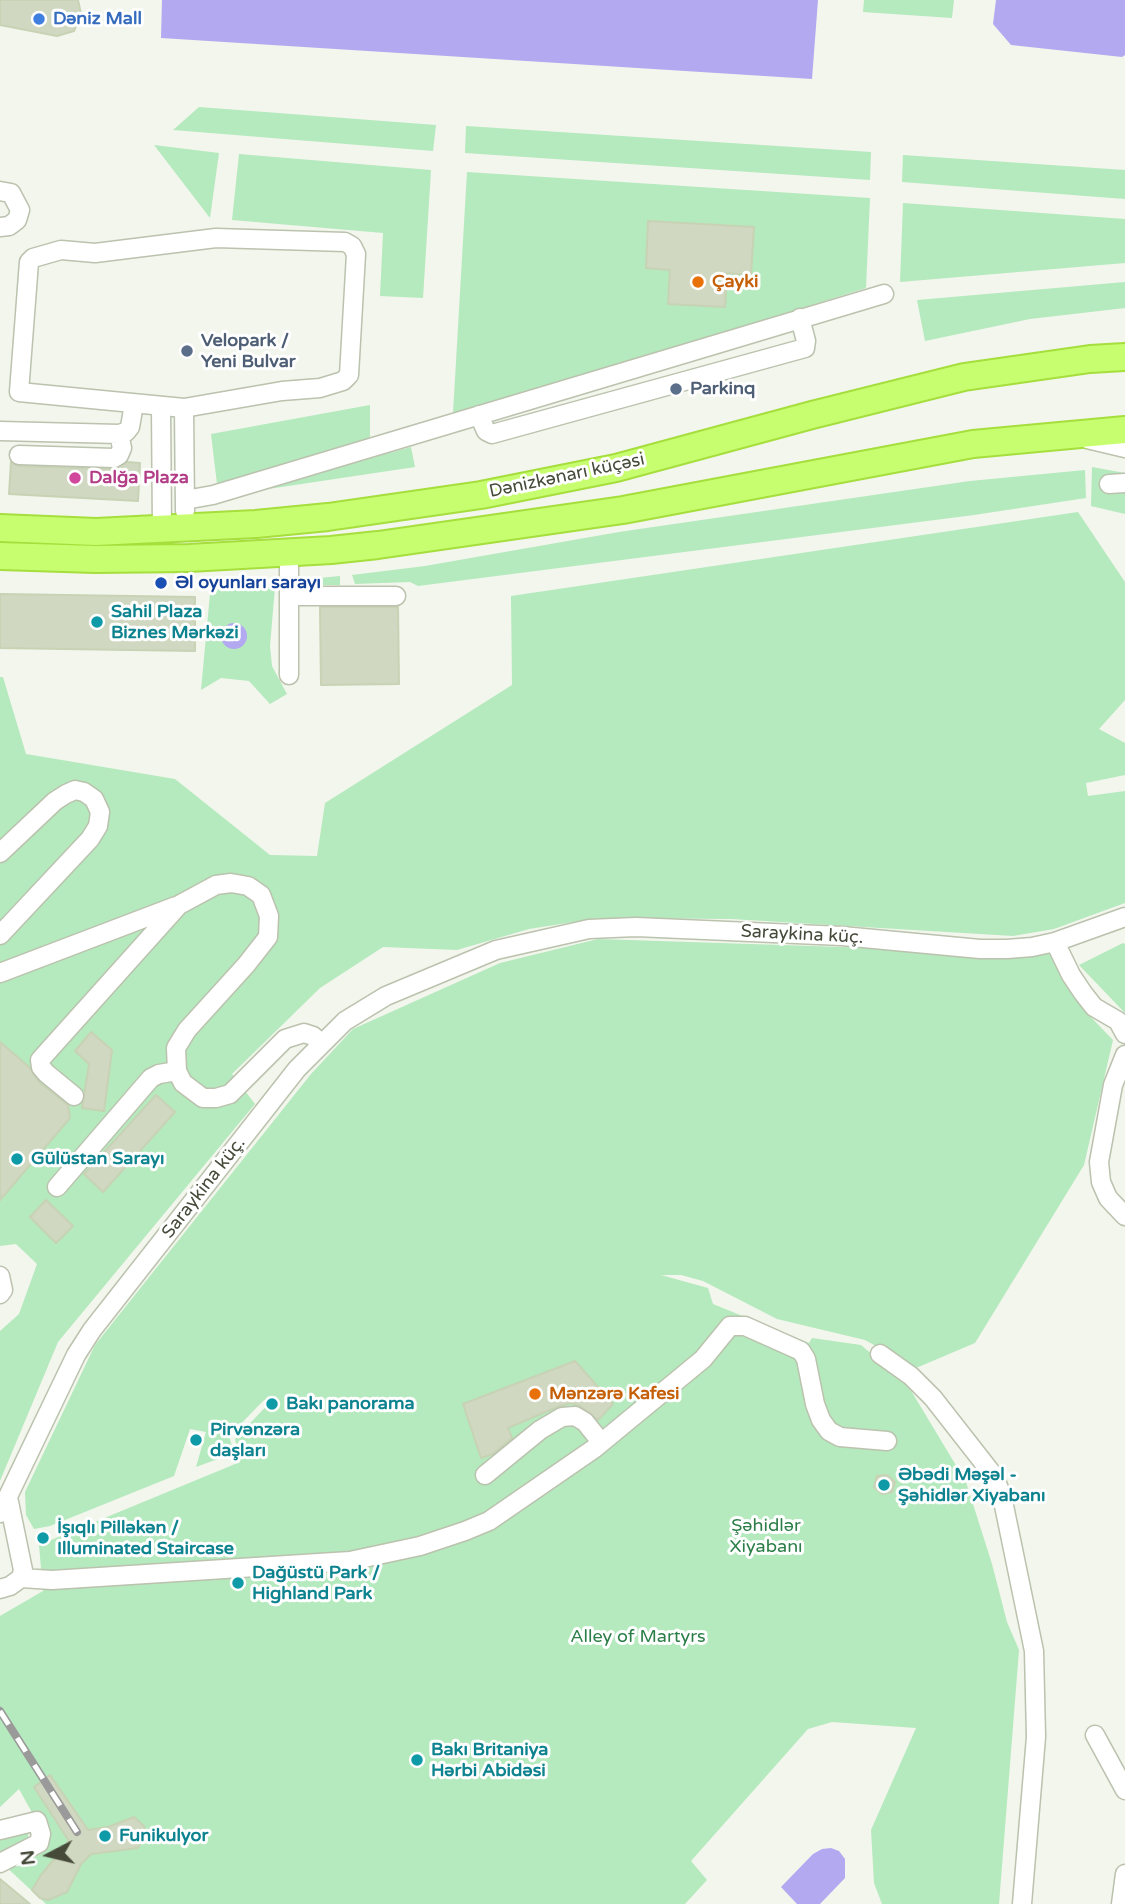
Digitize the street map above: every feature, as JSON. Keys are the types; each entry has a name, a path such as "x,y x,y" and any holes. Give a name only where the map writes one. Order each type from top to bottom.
{"highway":[{"name":"Dənizkənarı küçəsi","path":"0,528 96,532 328,517 544,484 616,468 964,377 1125,356"},
{"path":"0,556 115,559 289,553 366,547 623,510 973,444 1125,430"}],"street":[{"path":"0,191 11,194 20,211 17,220 9,226 0,227"},
{"path":"216,238 345,242 352,246 356,254 349,375 343,381 320,388 282,391 184,408 134,404 19,392 29,262 33,258 61,250 95,253 216,238"},
{"path":"185,500 213,495 884,294"},
{"path":"479,415 486,431 492,434 805,348 806,341 800,318"},
{"path":"0,431 119,434 130,427 134,404"},
{"path":"161,407 174,529"},
{"path":"174,529 185,500 184,408"},
{"path":"19,455 114,458 122,448 119,434"},
{"path":"1063,434 1125,448"},
{"path":"289,553 289,675"},
{"path":"289,596 396,596"},
{"path":"0,853 55,801 66,794 75,790 94,799 100,812 98,826 90,839 0,936"},
{"path":"0,973 179,905 216,885 231,883 248,886 261,895 269,916 268,937 187,1030 176,1048 177,1071 183,1083 194,1093 203,1098 216,1098 230,1094 285,1039 304,1033 321,1043"},
{"path":"74,1096 46,1073 40,1060 179,905"},
{"name":"Saraykina küç.","path":"4,1505 76,1355 92,1330 297,1069 345,1021 364,1008 477,957 567,933 609,928 842,936 980,949 1020,949 1055,942 1125,918"},
{"path":"1055,942 1083,993 1094,1007 1118,1021 1125,1034"},
{"path":"1125,1055 1113,1085 1099,1161 1101,1182 1108,1198 1125,1216"},
{"path":"57,1187 151,1079 159,1074 177,1071"},
{"path":"0,1276 0,1294"},
{"path":"0,1589 21,1578 52,1580 350,1561 420,1546 489,1521 601,1442 704,1359 730,1326 745,1326 801,1350 806,1359 815,1404 829,1431 840,1437 887,1441"},
{"path":"880,1354 911,1376 933,1398 994,1476 1002,1496 1034,1651 1036,1737 1021,1904"},
{"path":"485,1475 540,1430 562,1417 575,1416 585,1422 601,1442"},
{"path":"4,1505 23,1562 21,1578"},
{"path":"1095,1735 1125,1790"},
{"path":"0,1830 37,1821 41,1834 39,1843 0,1863"},
{"path":"1121,1904 1125,1874"}],"green space":[{"path":"864,0 954,0 952,18 863,12"},
{"path":"199,107 436,125 433,151 173,130"},
{"path":"466,126 871,152 870,180 465,153"},
{"path":"154,145 219,153 210,218"},
{"path":"239,154 431,170 423,298 380,296 383,233 232,220"},
{"path":"903,155 1125,170 1125,199 902,182"},
{"path":"467,172 870,198 866,288 659,353 453,413"},
{"path":"903,203 1125,219 1125,263 900,282"},
{"path":"1125,282 1125,308 1030,319 925,341 917,300"},
{"path":"370,405 370,439 217,484 211,434"},
{"path":"411,447 415,467 248,492"},
{"path":"1092,467 1125,473 1125,514 1091,506"},
{"path":"1085,470 1086,498 974,515 418,586 410,582 355,584 352,575 425,566 619,532 970,481"},
{"path":"1078,512 1125,582 1125,700 1099,729 1125,743 1125,775 1086,783 1088,796 1125,791 1125,903 1054,929 1013,936 731,919 599,918 529,929 457,950 383,947 320,988 232,1074 255,1104 58,1342 0,1481 0,1331 19,1314 37,1264 16,1244 0,1246 0,677 3,677 26,754 175,779 270,855 317,856 325,803 512,685 511,596"},
{"path":"340,576 340,585 298,585 297,580"},
{"path":"211,583 275,587 270,646 272,666 287,694 270,704 249,681 221,678 201,690"},
{"path":"598,939 1056,954 1084,1010 1113,1040 1084,1165 975,1343 916,1368 865,1340 777,1319 703,1281 681,1275 661,1275 708,1288 713,1304 809,1343 812,1338 861,1345 907,1384 966,1482 1007,1622 1019,1650 999,1904 882,1904 874,1883 871,1830 916,1728 832,1722 808,1729 691,1861 707,1880 685,1904 46,1904 2,1863 39,1843 40,1827 19,1789 0,1807 0,1616 43,1591 39,1545 240,1462 235,1439 276,1396 263,1401 229,1436 234,1453 196,1467 206,1432 190,1429 174,1476 50,1526 34,1529 26,1515 25,1492 95,1345 311,1074 353,1029 500,963"},
{"path":"1125,944 1125,1013 1079,965"},
{"path":"29,1831 26,1846 0,1859 0,1837"}],"shaded area":[{"path":"162,0 818,0 812,79 161,38"},
{"path":"996,0 1125,0 1125,55 1122,57 1011,45 993,24"},
{"path":"234,623 243,627 247,636 243,645 234,649 225,645 221,636 225,627"},
{"path":"831,1848 839,1851 845,1859 845,1878 820,1904 797,1904 781,1887 813,1854"}],"building":[{"name":"Dəniz Mall","path":"0,0 78,0 81,14 74,31 57,36 0,25"},
{"path":"648,221 754,227 751,275 727,273 725,307 668,304 670,270 646,268"},
{"name":"Dalğa Plaza","path":"11,462 19,466 114,469 127,462 140,463 138,501 9,494"},
{"name":"Sahil Plaza Biznes Mərkəzi","path":"0,594 195,597 195,651 0,648"},
{"path":"320,607 398,607 399,684 321,685"},
{"path":"91,1032 112,1050 104,1111 82,1108 89,1064 75,1051"},
{"name":"Gülüstan Sarayı","path":"0,1042 29,1067 39,1082 68,1105 70,1118 0,1200"},
{"path":"156,1095 175,1112 103,1192 84,1174"},
{"path":"46,1200 73,1226 56,1243 30,1217"},
{"path":"575,1361 613,1404 598,1420 580,1406 571,1403 557,1407 508,1428 512,1438 493,1454 481,1458 463,1404"},
{"name":"Əbədi Məşəl - Şəhidlər Xiyabanı","path":"887,1475 895,1482 892,1492 882,1494 874,1487 877,1476"},
{"name":"Funikulyor","path":"50,1775 88,1830 108,1827 134,1817 144,1826 145,1833 138,1848 91,1854 81,1864 67,1892 48,1900 40,1898 32,1890 69,1841 34,1787"},
{"path":"0,1879 30,1904 0,1904"}],"railway":[{"path":"0,1711 77,1832"}],"place":[{"name":"Dəniz Mall","path":"39,19"},
{"name":"Çayki","path":"698,282"},
{"name":"Velopark / Yeni Bulvar","path":"187,351"},
{"name":"Parkinq","path":"676,389"},
{"name":"Dalğa Plaza","path":"75,478"},
{"name":"Əl oyunları sarayı","path":"161,583"},
{"name":"Sahil Plaza Biznes Mərkəzi","path":"97,622"},
{"name":"Gülüstan Sarayı","path":"17,1159"},
{"name":"Mənzərə Kafesi","path":"535,1394"},
{"name":"Bakı panorama","path":"272,1404"},
{"name":"Pirvənzəra daşları","path":"196,1440"},
{"name":"Əbədi Məşəl - Şəhidlər Xiyabanı","path":"884,1485"},
{"name":"İşıqlı Pilləkən / Illuminated Staircase","path":"43,1538"},
{"name":"Dağüstü Park / Highland Park","path":"238,1583"},
{"name":"Bakı Britaniya Hərbi Abidəsi","path":"417,1760"},
{"name":"Funikulyor","path":"105,1836"}],"park label":[{"name":"Şəhidlər Xiyabanı","path":"766,1536"},
{"name":"Alley of Martyrs","path":"638,1637"}]}
